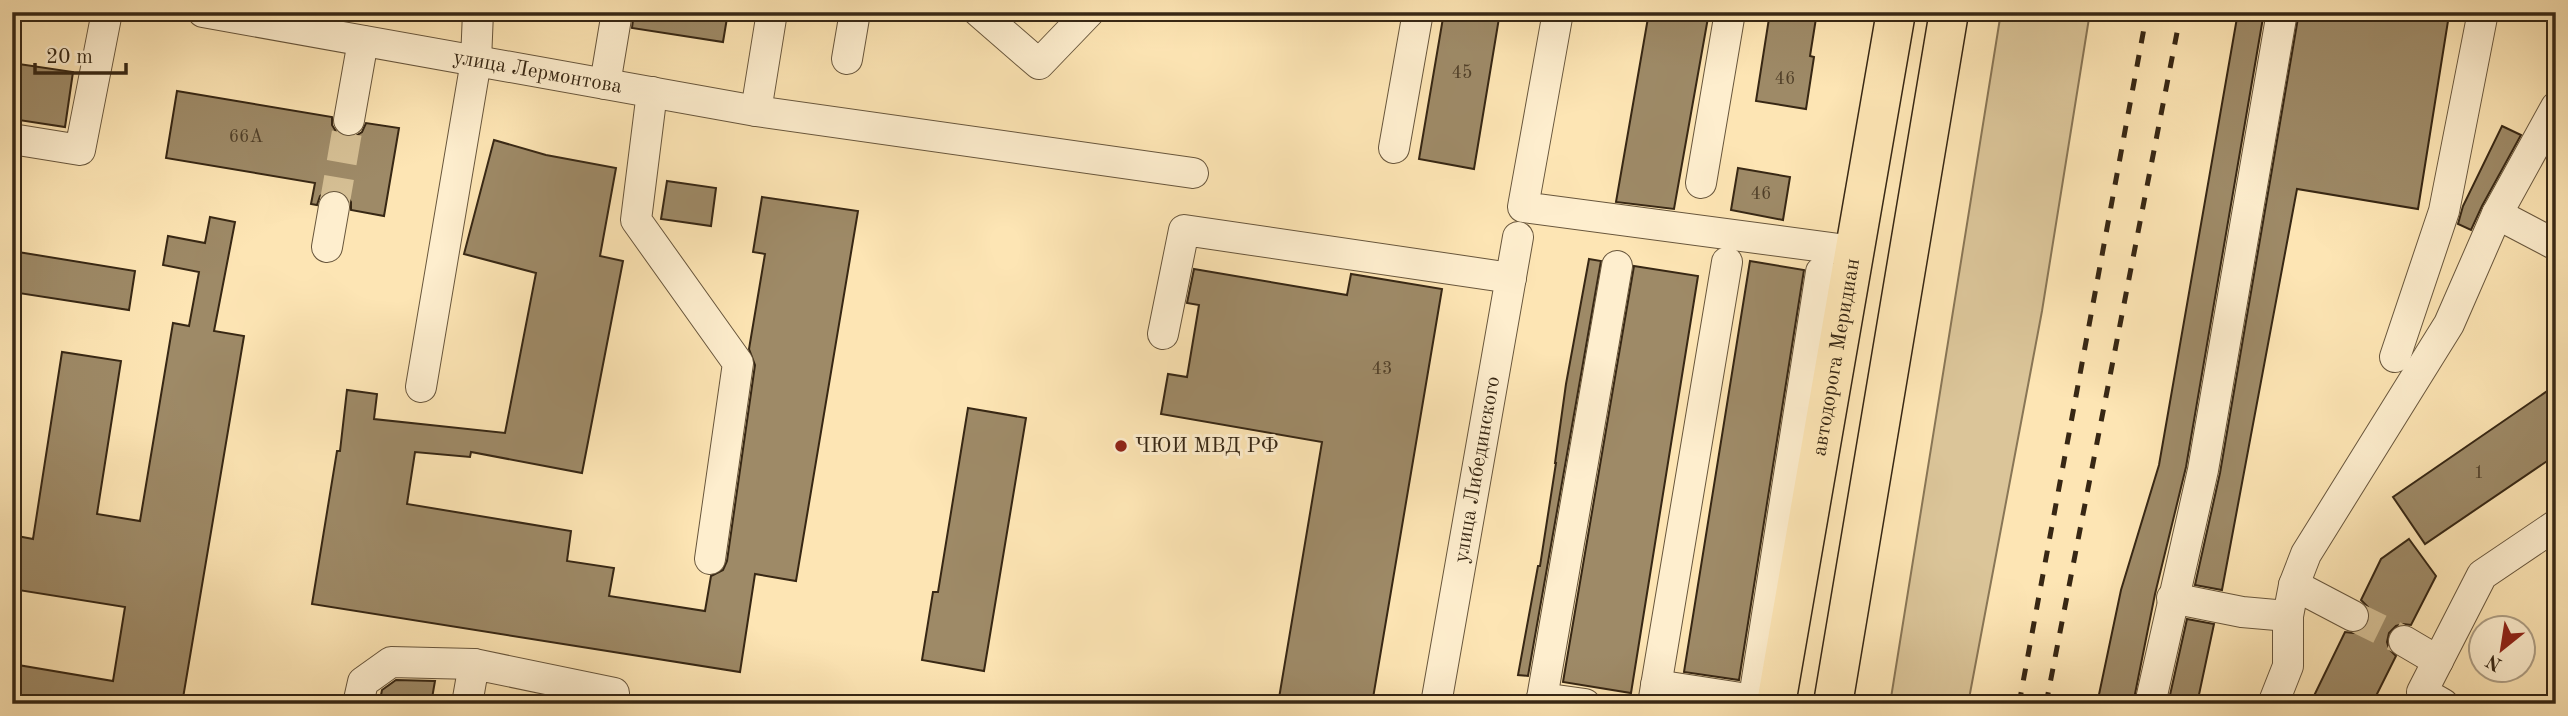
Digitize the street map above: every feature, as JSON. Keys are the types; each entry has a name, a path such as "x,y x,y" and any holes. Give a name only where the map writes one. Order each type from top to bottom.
{"main road":[{"name":"автодорога Меридиан","path":"1761,703 1854,251 1896,12"},
{"path":"1833,704 1950,12"}],"street":[{"path":"12,139 80,150 107,12"},
{"name":"улица Лермонтова","path":"203,12 755,111 1193,173"},
{"path":"421,387 476,61 478,12"},
{"path":"605,84 617,12"},
{"path":"755,111 772,12"},
{"path":"847,59 855,12"},
{"path":"979,12 1039,64 1089,12"},
{"path":"1394,148 1418,12"},
{"path":"1558,12 1523,207 1854,251"},
{"path":"1701,183 1730,12"},
{"path":"2150,704 2203,470 2282,12"},
{"path":"2395,357 2444,211 2483,12"},
{"path":"349,120 363,41"},
{"path":"652,92 636,220 738,363 710,559"},
{"path":"2273,704 2288,666 2288,617 2294,585 2306,554 2449,324 2497,214 2556,107"},
{"path":"327,247 334,207"},
{"path":"2497,214 2556,245"},
{"path":"1163,334 1184,230 1511,278"},
{"name":"улица Либединского","path":"1436,704 1518,237"},
{"path":"1727,262 1655,694 1761,703 1821,272"},
{"path":"1585,704 1541,701 1617,266"},
{"path":"2444,704 2422,692 2482,575 2556,525"},
{"path":"2294,585 2353,616"},
{"path":"2172,598 2242,612 2288,617"},
{"path":"2403,641 2438,661"},
{"path":"358,704 363,682 391,662 474,664 614,693 612,704"},
{"path":"467,704 474,664"}],"shaded area":[{"path":"2001,12 2090,12 2042,311 1968,704 1890,704"}],"building":[{"path":"634,12 728,12 723,42 632,28"},
{"path":"1444,12 1500,12 1474,169 1419,159"},
{"path":"1649,12 1709,12 1674,209 1616,202"},
{"path":"1770,12 1817,12 1806,109 1756,101"},
{"path":"2238,12 2264,12 2186,467 2155,594 2133,704 2097,704 2121,590 2159,465"},
{"path":"2299,12 2395,12 2448,21 2418,209 2297,189 2222,590 2195,585 2220,473"},
{"path":"12,63 73,72 65,127 12,119"},
{"path":"177,91 332,117 332,125 337,133 347,137 354,137 362,132 366,123 399,128 384,216 351,210 351,202 346,194 336,190 327,191 320,196 317,205 311,204 315,183 166,158"},
{"path":"2502,126 2521,135 2471,230 2458,224 2463,206"},
{"path":"494,140 546,155 616,168 600,256 623,261 582,473 471,452 470,457 415,452 407,504 571,531 567,561 614,568 609,596 705,611 711,576 723,570 727,561 755,365 749,349 765,254 753,252 762,197 858,211 796,581 755,574 740,672 312,604 337,451 340,451 347,390 377,394 374,419 505,433 536,273 464,254"},
{"path":"1738,168 1790,177 1783,220 1731,210"},
{"path":"667,181 716,188 711,226 661,219"},
{"path":"210,217 235,222 214,331 244,336 182,704 12,704 12,664 113,681 125,607 12,589 12,535 33,539 62,352 121,361 97,514 140,521 173,323 189,326 199,272 163,265 168,236 205,243"},
{"path":"12,251 135,271 129,310 12,292"},
{"path":"1589,259 1601,261 1528,676 1518,675 1540,566 1566,384"},
{"path":"1750,261 1804,270 1739,680 1684,672"},
{"path":"1634,266 1698,276 1631,693 1563,682"},
{"path":"1194,269 1347,295 1351,274 1442,289 1372,704 1278,704 1322,442 1161,414 1168,374 1187,377 1199,305 1187,303"},
{"path":"2556,385 2556,455 2425,544 2393,497"},
{"path":"968,408 1026,418 984,671 922,660 933,592 938,592"},
{"path":"2409,539 2436,576 2411,625 2396,626 2389,633 2389,649 2396,656 2372,704 2310,704 2345,632 2362,631 2369,623 2368,607 2361,600 2381,559"},
{"path":"2187,619 2214,624 2197,704 2168,704"},
{"path":"396,680 435,681 431,704 392,704 393,697 381,695 382,690"}],"tunnel":[{"path":"334,207 349,120"},
{"path":"2353,616 2404,641"}],"railway":[{"path":"2019,704 2147,12"},
{"path":"2046,704 2181,12"}],"place":[{"name":"ЧЮИ МВД РФ","path":"1121,446"}]}
